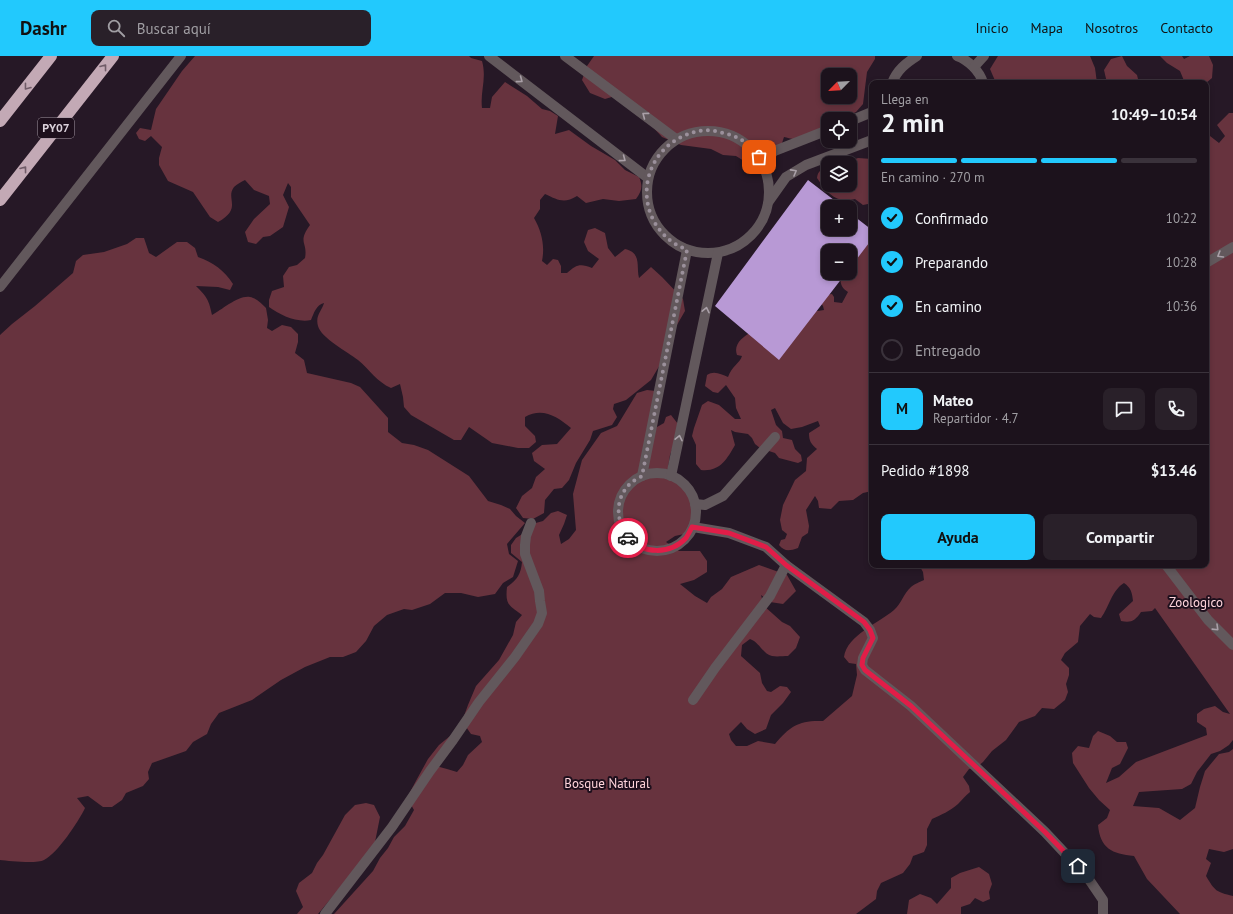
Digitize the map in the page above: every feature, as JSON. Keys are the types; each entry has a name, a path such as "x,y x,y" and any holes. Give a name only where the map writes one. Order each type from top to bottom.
{"highway":[{"path":"0,121 51,56"},
{"name":"PY07","path":"0,200 113,56"}],"lane":[{"path":"0,287 181,56"},
{"path":"489,56 648,178"},
{"path":"565,56 676,139"},
{"path":"957,56 974,67 981,80"},
{"path":"974,67 984,56"},
{"path":"893,80 905,64 912,58"},
{"path":"857,118 869,113"},
{"path":"769,201 768,178 759,157 747,144 736,137 712,130 694,132 676,139 663,149 654,162 648,178 646,196 650,213 659,229 671,242 687,250 702,253 718,253 736,247 752,236 763,220 769,201 786,176 806,165 869,141"},
{"path":"759,157 821,133"},
{"path":"1209,262 1233,247"},
{"path":"642,476 687,250"},
{"path":"671,476 718,253"},
{"path":"695,504 705,505 723,496 775,437"},
{"path":"656,473 671,476 680,480 692,495 695,504 695,516 692,527 686,538 676,546 664,550 652,551 640,547 629,540 622,529 618,517 619,504 623,493 631,483 642,476 656,473"},
{"path":"325,914 392,827 479,702 515,657 538,624 542,613 540,601 525,554 524,545 531,523"},
{"path":"692,527 729,533 766,547 786,565 864,622 870,630 873,638 863,658 862,665 865,670 911,706 1045,832 1088,878 1103,900 1103,914"},
{"path":"693,700 715,668 770,596 786,565"},
{"path":"1168,568 1208,620 1233,645"}],"green space":[{"path":"195,56 469,56 482,61 484,79 482,108 490,108 492,97 505,82 527,96 542,109 550,111 558,116 555,134 569,130 591,146 615,160 625,170 639,177 641,188 636,199 619,201 603,199 586,203 577,196 568,200 561,200 545,194 540,200 540,209 534,218 542,239 542,261 547,265 553,259 558,260 561,266 561,273 567,273 573,268 581,265 592,268 599,259 588,251 584,242 588,230 595,228 605,233 608,248 615,257 625,249 634,254 637,260 639,278 651,267 662,277 683,299 685,311 666,344 661,363 651,380 626,400 614,404 613,409 617,417 612,425 593,431 590,440 576,463 569,480 562,488 554,489 545,500 544,513 533,519 523,518 516,508 522,496 532,488 536,477 545,469 534,461 532,453 542,445 557,444 571,428 549,414 531,414 525,417 525,426 535,436 536,442 529,448 518,448 492,443 469,427 461,440 454,440 411,415 404,407 400,384 391,388 386,385 377,379 358,360 329,340 320,331 317,319 324,303 317,307 311,320 306,321 289,318 269,307 269,300 272,291 284,287 283,276 289,267 297,265 305,258 306,253 303,239 310,225 291,197 291,187 288,183 283,195 289,207 283,227 270,236 263,237 256,244 248,242 245,232 254,219 270,204 269,196 254,190 245,180 234,187 231,196 232,208 225,217 218,222 210,217 193,192 168,181 159,165 162,147 151,136 145,141 139,139 136,133 140,128 151,130 156,109 182,71"},
{"path":"594,56 875,56 875,59 867,72 863,104 856,112 821,112 821,137 807,140 784,137 774,159 760,165 752,166 736,156 723,155 711,149 681,145 662,137 627,99 615,96 605,99 590,93 582,80 587,66"},
{"path":"998,56 1090,56 1095,68 1097,80 995,80 990,69"},
{"path":"1122,56 1127,66 1137,75 1138,80 1106,80 1104,70 1111,59"},
{"path":"1160,56 1182,56 1184,59 1190,56 1209,56 1213,65 1212,78 1209,80 1184,80 1180,71 1167,63"},
{"name":"Bosque Natural","path":"1229,113 1233,113 1233,740 1229,745 1220,751 1211,754 1197,772 1191,784 1182,789 1139,792 1133,806 1159,808 1180,820 1195,808 1205,771 1219,754 1229,752 1233,749 1233,849 1224,852 1209,849 1206,859 1211,863 1206,876 1216,890 1233,896 1233,914 1180,914 1147,879 1134,856 1119,854 1108,848 1101,839 1098,825 1107,818 1110,810 1089,788 1073,763 1072,753 1078,746 1089,748 1093,736 1098,731 1110,736 1117,742 1126,742 1128,748 1120,764 1112,768 1106,783 1119,777 1136,762 1207,735 1206,728 1197,722 1197,714 1204,709 1215,706 1223,712 1230,714 1155,608 1152,611 1141,612 1132,621 1121,621 1119,614 1133,601 1131,590 1124,583 1116,590 1101,618 1094,617 1090,614 1080,626 1078,642 1065,653 1061,660 1069,668 1069,675 1066,684 1068,692 1065,700 1054,709 1042,708 1035,716 1019,722 1006,740 992,751 983,762 977,767 969,769 963,777 969,786 970,792 952,809 932,819 927,829 927,845 924,852 913,856 910,864 903,873 881,883 877,891 876,899 856,914 334,914 373,871 394,837 405,826 414,810 410,803 409,794 428,759 439,745 455,732 436,766 457,772 463,765 468,755 482,742 480,736 471,734 464,724 464,716 476,686 499,660 513,635 516,622 522,615 507,601 507,587 518,576 521,570 522,562 511,553 511,545 516,538 524,533 532,524 543,521 551,513 558,511 567,515 559,535 561,544 569,539 576,530 573,494 582,460 601,433 617,426 637,393 647,390 656,391 658,417 657,427 664,423 666,417 671,415 678,424 667,474 683,484 694,501 698,511 700,521 693,532 675,536 666,542 679,551 700,551 707,561 707,572 694,580 680,584 707,603 711,597 722,589 731,577 759,565 787,575 796,591 783,604 770,602 761,595 764,606 782,622 790,626 800,637 796,648 788,656 772,656 766,653 750,639 742,645 741,656 760,673 762,683 767,691 771,692 780,686 787,687 791,692 771,715 766,729 755,734 747,729 741,722 729,734 731,740 736,746 747,746 758,741 775,744 785,733 796,725 807,722 823,721 852,696 857,675 856,664 849,663 844,657 846,649 864,630 894,610 911,587 924,580 921,568 1209,568 1209,136 1219,143 1225,136 1217,125"},
{"path":"857,158 869,159 868,204 863,205 855,199 837,199 827,192 857,192"},
{"path":"821,170 821,184 817,178"},
{"path":"869,234 869,492 863,493 853,500 839,501 831,509 819,508 818,501 815,496 806,510 809,526 808,533 802,537 798,548 785,550 779,545 781,540 785,539 787,534 782,530 780,520 783,505 795,480 806,471 807,458 817,449 813,446 809,438 809,433 820,426 818,421 802,427 791,429 783,423 775,408 771,410 776,425 782,431 783,438 792,440 795,449 801,455 802,461 798,463 779,458 775,453 760,448 748,434 731,430 735,445 726,460 718,467 713,469 701,470 696,464 696,445 692,436 702,405 708,401 719,405 735,419 741,419 736,408 735,398 726,385 718,393 713,392 705,386 707,375 712,373 728,377 742,356 737,355 736,351 736,347 740,341 751,332 812,310 824,310 820,302 825,295 832,294 834,297 834,302 842,303 848,292 841,284 841,280 857,280 857,247"},
{"path":"136,238 144,238 149,253 156,257 177,242 187,242 195,248 198,257 218,268 233,284 230,290 218,287 196,286 207,299 212,315 240,298 250,297 257,300 266,308 268,320 267,328 272,331 282,325 291,327 298,334 298,342 295,353 304,360 307,373 351,383 360,387 388,418 388,432 402,443 428,450 469,476 488,501 510,509 525,523 507,544 509,554 518,561 513,577 503,583 495,594 478,597 461,593 445,593 430,604 412,610 404,609 387,615 374,626 366,641 356,652 343,657 330,657 305,667 281,680 252,700 219,713 211,724 207,734 193,742 186,751 152,763 148,772 149,779 143,786 126,793 122,800 112,807 103,807 88,796 77,798 85,808 82,814 73,829 61,844 49,857 44,860 29,862 0,860 0,335 73,273 76,261 83,255 104,252 127,244"},
{"path":"366,803 374,805 380,817 374,847 318,914 297,914 303,907 296,891 299,883 312,873 345,815 355,805"},
{"path":"979,867 989,874 992,884 989,892 990,899 983,902 975,898 970,904 961,907 961,914 907,914 909,900 920,894 931,898 937,904 951,888 951,878 960,873"}],"building":[{"path":"808,180 821,190 821,192 824,192 834,200 821,200 821,236 857,236 857,218 869,228 869,243 857,259 857,244 821,244 821,280 841,280 779,360 715,306"}],"way so far":[{"path":"628,538 622,529 618,517 619,504 623,493 631,483 642,476 687,250 671,242 659,229 650,213 646,196 648,178 654,162 663,149 676,139 694,132 712,130 730,134 747,144 759,157"}],"route":[{"path":"628,538 640,547 652,551 664,550 676,546 686,538 692,527 729,533 766,547 786,565 864,622 870,630 873,638 863,658 862,665 865,670 911,706 1045,832 1078,866"}],"park label":[{"name":"Zoologico","path":"1196,602"}]}
